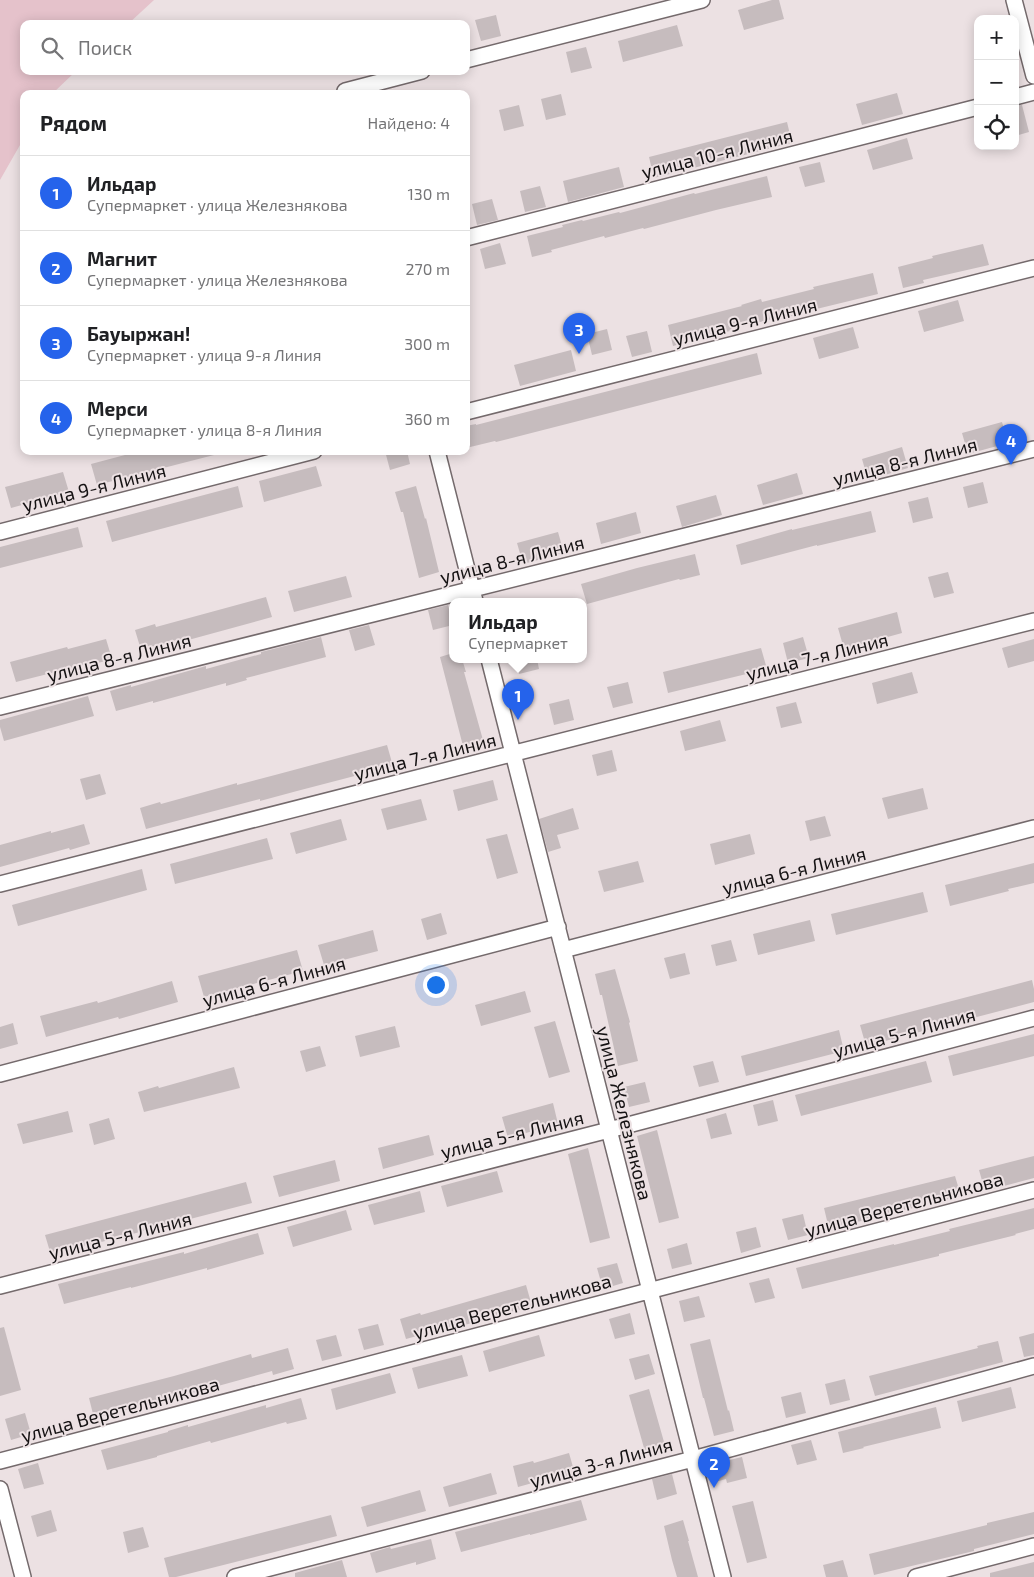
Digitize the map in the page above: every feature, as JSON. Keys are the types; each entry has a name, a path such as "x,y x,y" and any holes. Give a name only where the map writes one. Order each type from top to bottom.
{"street":[{"path":"470,59 702,0"},
{"path":"1014,0 1034,76"},
{"path":"353,90 408,75"},
{"path":"1019,96 1034,92"},
{"name":"улица 10-я Линия","path":"470,237 974,108"},
{"name":"улица 9-я Линия","path":"470,411 1034,268"},
{"name":"улица 8-я Линия","path":"473,596 1034,449"},
{"name":"улица 9-я Линия","path":"0,532 298,455"},
{"path":"438,455 473,596"},
{"name":"улица 8-я Линия","path":"0,707 449,602"},
{"name":"улица 7-я Линия","path":"0,884 1034,621"},
{"name":"улица Железнякова","path":"490,663 722,1577"},
{"name":"улица 6-я Линия","path":"563,950 1034,828"},
{"name":"улица 6-я Линия","path":"0,1074 558,928"},
{"name":"улица 5-я Линия","path":"0,1286 609,1130 1034,1018"},
{"name":"улица Веретельникова","path":"0,1461 1034,1190"},
{"name":"улица 3-я Линия","path":"235,1577 692,1459 1034,1366"},
{"path":"0,1489 23,1577"},
{"path":"916,1577 1034,1546"}],"shaded area":[{"path":"0,0 154,0 132,20 20,20 20,75 72,75 56,90 20,90 20,145 0,180"}],"building":[{"path":"772,0 779,0 784,19 744,30 738,10"},
{"path":"496,15 501,36 481,41 475,20"},
{"path":"677,25 683,46 623,62 618,41"},
{"path":"586,47 592,68 571,73 566,52"},
{"path":"897,93 903,114 862,125 856,104"},
{"path":"561,94 566,115 546,120 541,99"},
{"path":"519,105 524,126 504,131 499,110"},
{"path":"1019,105 1022,105 1029,132 1019,135"},
{"path":"787,122 792,143 654,178 649,157"},
{"path":"907,138 913,159 873,170 867,150"},
{"path":"820,162 825,182 805,187 799,167"},
{"path":"619,167 624,187 568,202 563,181"},
{"path":"767,176 772,197 644,229 605,238 604,236 532,257 527,236 582,220 620,213"},
{"path":"540,186 546,207 525,212 520,191"},
{"path":"492,199 498,220 477,225 472,204"},
{"path":"500,243 506,264 485,269 480,249"},
{"path":"983,244 989,265 923,280 924,283 903,288 898,267 933,258 932,256"},
{"path":"873,273 878,294 780,319 780,317 673,346 668,325 742,306 761,299 762,302 814,289 813,287"},
{"path":"958,300 964,321 924,332 918,311"},
{"path":"853,327 859,348 819,359 813,338"},
{"path":"607,329 612,350 592,355 587,334"},
{"path":"647,331 652,352 632,357 626,336"},
{"path":"571,350 576,371 520,386 514,365"},
{"path":"757,353 762,374 470,447 470,425"},
{"path":"1002,422 1008,443 968,454 962,433"},
{"path":"902,447 908,468 868,480 862,459"},
{"path":"125,455 214,455 97,485 91,464"},
{"path":"386,455 408,455 410,464 390,470"},
{"path":"316,466 322,486 264,502 259,481"},
{"path":"63,472 69,492 11,508 5,487"},
{"path":"797,473 803,494 763,505 757,485"},
{"path":"983,482 988,503 968,508 963,487"},
{"path":"238,486 243,507 112,542 106,521"},
{"path":"416,486 439,572 419,578 403,512 401,512 395,492"},
{"path":"716,495 722,515 682,527 676,506"},
{"path":"928,497 933,518 913,523 908,502"},
{"path":"871,511 876,532 741,565 736,545 792,529"},
{"path":"636,512 641,533 601,544 596,523"},
{"path":"78,527 83,547 0,568 0,547"},
{"path":"558,532 564,553 523,564 517,543"},
{"path":"695,554 700,575 587,604 587,598 585,598 581,584"},
{"path":"948,572 954,593 934,598 928,577"},
{"path":"346,576 352,597 294,612 288,591"},
{"path":"266,597 272,617 181,642 180,639 141,650 135,630 155,624 156,627"},
{"path":"448,605 449,626 433,630 428,610"},
{"path":"897,612 902,633 844,649 838,628"},
{"path":"369,625 375,645 355,651 349,630"},
{"path":"321,637 326,657 246,678 247,680 226,686 226,683 116,711 110,691 206,666 206,669 261,654 261,652"},
{"path":"803,637 809,658 788,663 783,643"},
{"path":"106,639 112,659 16,682 10,662"},
{"path":"1034,639 1034,661 1008,668 1002,648"},
{"path":"761,648 767,669 668,693 663,672"},
{"path":"449,654 449,663 463,663 483,740 463,746 440,657"},
{"path":"516,663 538,663 539,669 519,674"},
{"path":"912,672 918,693 877,704 872,683"},
{"path":"628,682 633,703 613,708 607,687"},
{"path":"88,696 94,716 4,741 0,720"},
{"path":"569,699 574,720 554,725 549,704"},
{"path":"796,702 802,723 781,728 776,707"},
{"path":"720,720 726,741 685,751 680,731"},
{"path":"387,745 393,766 146,829 140,808 237,783 237,785"},
{"path":"612,750 617,771 597,776 592,755"},
{"path":"100,774 106,794 86,800 80,779"},
{"path":"493,780 498,800 458,811 453,790"},
{"path":"923,788 928,809 888,819 882,798"},
{"path":"421,799 427,820 387,830 381,809"},
{"path":"573,808 579,829 557,835 561,848 548,852 539,819"},
{"path":"825,816 831,836 810,841 805,821"},
{"path":"341,819 347,840 296,854 290,833"},
{"path":"84,824 90,844 0,867 0,845"},
{"path":"507,834 518,873 497,879 486,839"},
{"path":"750,834 755,854 715,865 710,844"},
{"path":"267,838 273,859 175,884 170,864"},
{"path":"638,861 644,882 604,892 598,871"},
{"path":"1034,863 1034,883 950,906 945,885"},
{"path":"142,869 147,890 18,926 12,905"},
{"path":"923,892 928,912 836,935 831,914"},
{"path":"441,913 447,934 427,940 421,919"},
{"path":"810,920 815,941 758,955 753,934"},
{"path":"373,930 378,951 324,965 318,945"},
{"path":"731,940 737,961 716,966 711,945"},
{"path":"297,950 303,971 204,997 198,976"},
{"path":"685,953 690,974 670,979 664,958"},
{"path":"615,969 630,1022 638,1061 618,1066 602,995 600,995 595,974"},
{"path":"1032,980 1034,1002 866,1046 860,1025"},
{"path":"172,981 178,1002 46,1037 40,1016 97,1001 98,1003"},
{"path":"525,991 531,1012 481,1026 475,1005"},
{"path":"555,1021 570,1072 549,1078 534,1027"},
{"path":"13,1023 18,1044 0,1049 0,1027"},
{"path":"395,1026 400,1047 360,1057 355,1036"},
{"path":"839,1030 844,1051 746,1076 741,1056"},
{"path":"1034,1034 1034,1056 953,1076 948,1056"},
{"path":"320,1046 326,1066 306,1072 300,1051"},
{"path":"713,1061 719,1082 699,1087 693,1066"},
{"path":"926,1061 932,1082 801,1116 795,1095"},
{"path":"234,1067 240,1088 144,1112 138,1092"},
{"path":"645,1082 650,1102 629,1107 624,1087"},
{"path":"773,1100 778,1121 758,1126 753,1105"},
{"path":"553,1103 558,1124 508,1138 502,1117"},
{"path":"68,1111 73,1132 23,1144 17,1124"},
{"path":"726,1113 732,1134 711,1139 706,1119"},
{"path":"109,1118 115,1139 94,1145 89,1124"},
{"path":"657,1130 679,1218 659,1223 637,1136"},
{"path":"429,1135 434,1155 383,1169 378,1148"},
{"path":"588,1148 610,1238 590,1243 568,1154"},
{"path":"1034,1156 1034,1178 985,1191 979,1170"},
{"path":"335,1160 340,1181 279,1197 273,1176"},
{"path":"497,1171 503,1192 447,1207 441,1186"},
{"path":"955,1176 961,1196 829,1229 824,1208"},
{"path":"246,1182 252,1203 51,1255 45,1235"},
{"path":"420,1191 425,1212 374,1225 368,1205"},
{"path":"1034,1208 1034,1229 939,1254 939,1256 802,1289 796,1268 950,1231 949,1229"},
{"path":"346,1210 352,1230 293,1247 287,1227"},
{"path":"803,1214 808,1235 788,1240 782,1219"},
{"path":"756,1227 761,1247 741,1253 736,1232"},
{"path":"258,1233 264,1254 207,1270 207,1268 64,1304 58,1284 184,1252 184,1254"},
{"path":"687,1243 692,1264 672,1269 667,1249"},
{"path":"617,1263 623,1283 603,1289 597,1268"},
{"path":"769,1278 775,1298 755,1303 749,1283"},
{"path":"526,1285 532,1306 436,1333 435,1331 406,1339 400,1319 420,1313 421,1315"},
{"path":"699,1296 705,1317 684,1322 679,1301"},
{"path":"630,1313 635,1334 615,1339 609,1319"},
{"path":"378,1324 384,1345 364,1350 358,1329"},
{"path":"4,1327 21,1390 0,1396 0,1328"},
{"path":"1034,1333 1034,1355 1024,1357 1019,1337"},
{"path":"336,1335 342,1356 322,1361 316,1340"},
{"path":"539,1335 545,1356 489,1372 483,1351"},
{"path":"710,1339 734,1431 714,1436 690,1344"},
{"path":"998,1341 1003,1362 875,1396 869,1376 978,1348 977,1346"},
{"path":"288,1348 294,1369 273,1375 272,1371 94,1418 89,1398 251,1354 252,1358"},
{"path":"649,1354 655,1374 635,1380 629,1359"},
{"path":"462,1355 468,1376 418,1389 412,1368"},
{"path":"390,1373 396,1393 336,1410 331,1389"},
{"path":"845,1379 850,1400 830,1405 825,1384"},
{"path":"1011,1387 1016,1408 962,1422 957,1401"},
{"path":"649,1389 666,1449 646,1455 629,1395"},
{"path":"801,1392 806,1413 786,1418 781,1397"},
{"path":"301,1398 307,1419 287,1424 286,1422 211,1443 210,1441 107,1470 101,1450 188,1425 188,1427 266,1405 266,1408"},
{"path":"936,1407 941,1428 843,1453 838,1432"},
{"path":"25,1413 31,1434 11,1440 5,1419"},
{"path":"811,1440 817,1460 797,1465 791,1445"},
{"path":"569,1453 575,1474 555,1479 554,1477 518,1487 513,1466 533,1461 534,1463"},
{"path":"742,1457 747,1478 727,1483 726,1479 715,1482 710,1467"},
{"path":"38,1463 44,1484 24,1489 18,1469"},
{"path":"491,1473 497,1494 449,1507 443,1487"},
{"path":"672,1474 677,1494 657,1500 652,1479"},
{"path":"420,1490 426,1511 367,1527 361,1507"},
{"path":"581,1500 587,1520 461,1552 455,1532"},
{"path":"753,1501 767,1558 747,1563 732,1506"},
{"path":"51,1510 57,1531 37,1537 31,1516"},
{"path":"1034,1512 1034,1534 974,1549 974,1551 874,1575 869,1554"},
{"path":"331,1515 337,1536 176,1577 169,1577 164,1558"},
{"path":"683,1520 698,1577 677,1577 672,1560 664,1526"},
{"path":"143,1527 149,1547 128,1553 123,1532"},
{"path":"431,1539 436,1559 416,1565 416,1562 376,1573 370,1553"},
{"path":"342,1560 347,1577 295,1577 295,1573"},
{"path":"843,1560 848,1577 826,1577 823,1565"},
{"path":"1034,1562 1034,1577 990,1577 990,1573"}],"place":[{"name":"Бауыржан!","path":"579,354"},
{"name":"Мерси","path":"1011,465"},
{"name":"Ильдар","path":"518,720"},
{"name":"Магнит","path":"714,1488"}]}
